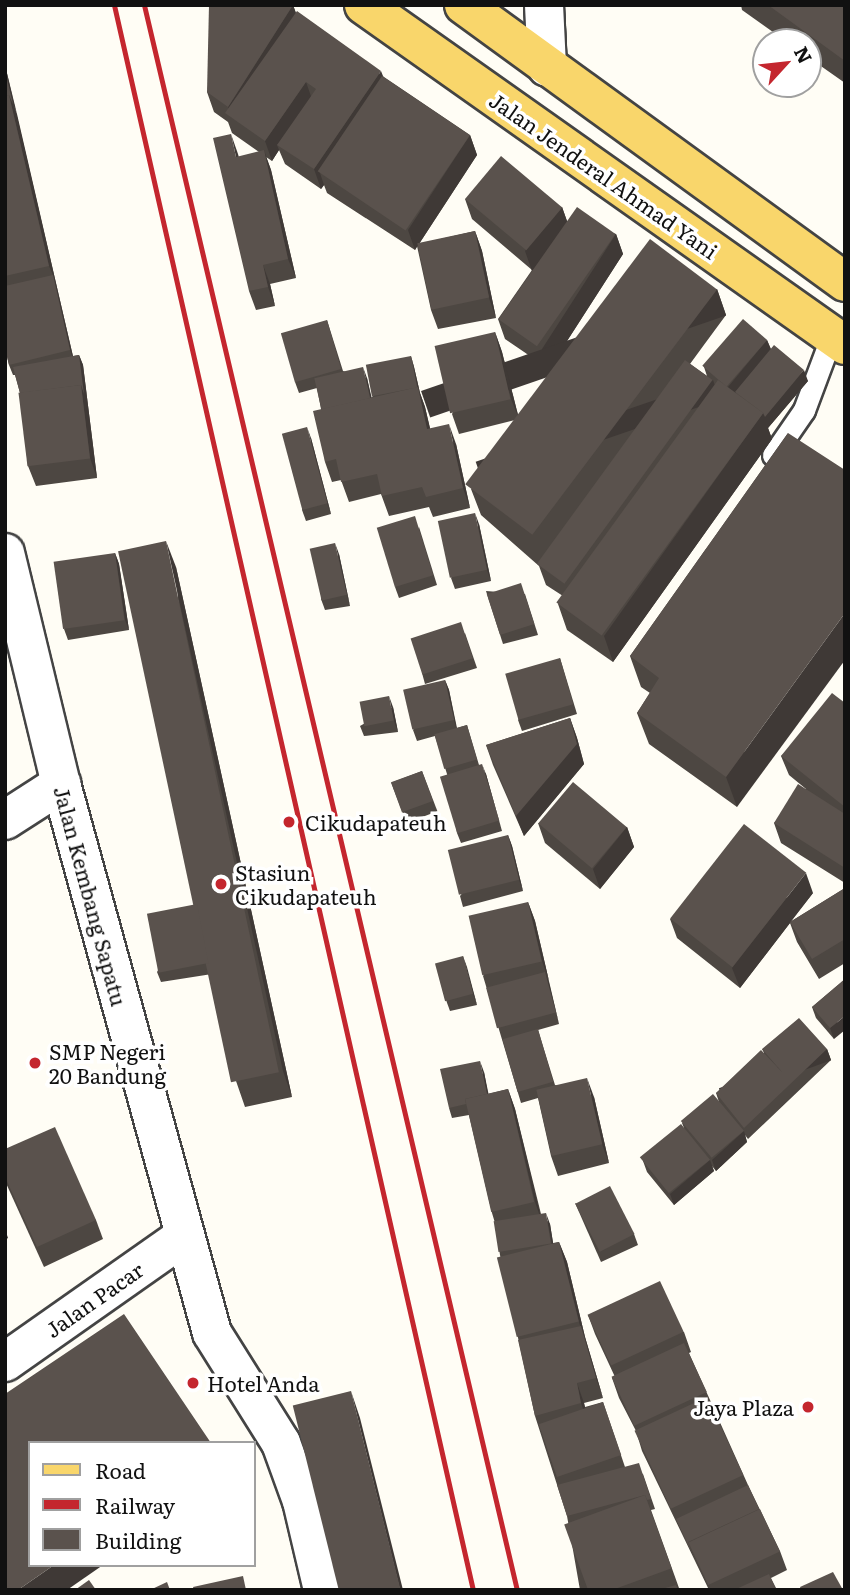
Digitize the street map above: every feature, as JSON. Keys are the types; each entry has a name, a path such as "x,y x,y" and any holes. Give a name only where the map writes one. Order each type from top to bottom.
{"main road":[{"name":"Jalan Jenderal Ahmad Yani","path":"364,5 838,340"},
{"path":"464,5 845,282"}],"street":[{"path":"544,5 547,67"},
{"name":"Jalan Kembang Sapatu","path":"5,553 61,784 183,1237 212,1333 281,1443 302,1502 323,1590"},
{"path":"5,820 61,784"},
{"name":"Jalan Pacar","path":"5,1362 183,1237"}],"lane":[{"path":"759,475 804,410 838,340"}],"building":[{"path":"209,5 293,5 228,107 207,92"},
{"path":"768,5 845,5 845,61 822,44 822,28 800,28"},
{"path":"297,11 381,71 314,169 277,145 316,89 306,82 265,141 225,113"},
{"path":"5,71 13,104 9,95 5,96"},
{"path":"382,76 470,135 406,231 318,171"},
{"path":"9,95 49,266 5,276 5,96"},
{"path":"231,134 236,157 264,150 288,259 263,265 268,287 249,291 213,138"},
{"path":"501,156 562,207 526,250 465,199"},
{"path":"577,207 616,234 537,346 498,319"},
{"path":"475,231 489,298 431,310 417,243"},
{"path":"650,239 717,290 532,535 465,484"},
{"path":"53,275 70,350 9,365 5,348 5,286"},
{"path":"743,319 767,340 726,387 702,366"},
{"path":"327,320 341,369 295,382 281,333"},
{"path":"495,332 511,399 450,413 435,346"},
{"path":"774,345 804,370 765,417 735,392"},
{"path":"79,355 84,394 81,385 20,393 13,367"},
{"path":"411,356 417,387 372,396 366,365"},
{"path":"685,360 713,380 564,584 537,564"},
{"path":"363,367 370,398 321,409 314,378"},
{"path":"718,380 763,413 602,635 556,602"},
{"path":"81,385 90,458 27,466 18,393"},
{"path":"418,387 427,429 449,424 463,488 426,497 422,487 382,496 377,474 341,482 336,459 325,462 313,411"},
{"path":"307,427 327,503 302,510 282,434"},
{"path":"788,433 845,470 845,613 726,777 637,713 659,678 630,656"},
{"path":"475,513 487,570 450,578 438,521"},
{"path":"415,516 433,575 395,587 377,528"},
{"name":"Stasiun Cikudapateuh","path":"166,541 279,1072 231,1082 118,551"},
{"path":"335,543 347,595 322,600 310,549"},
{"path":"115,553 124,620 63,629 54,562"},
{"path":"521,583 534,624 500,635 487,594"},
{"path":"461,622 473,658 422,675 411,638"},
{"path":"560,658 573,704 518,720 505,674"},
{"path":"445,680 454,720 412,730 403,690"},
{"path":"832,693 845,703 845,807 781,756"},
{"path":"389,696 394,721 364,726 360,702"},
{"path":"570,718 577,744 516,816 486,745"},
{"path":"467,725 477,760 444,769 434,734"},
{"path":"482,764 499,820 457,833 440,777"},
{"path":"422,771 433,801 402,812 391,782"},
{"path":"573,782 627,827 592,868 538,823"},
{"path":"798,784 845,814 845,868 774,823"},
{"path":"744,824 806,873 732,967 670,919"},
{"path":"508,835 519,880 459,895 448,850"},
{"path":"845,888 845,939 812,959 790,922"},
{"path":"528,902 542,961 482,975 469,916"},
{"path":"197,904 208,963 158,973 147,914"},
{"path":"463,956 473,994 445,1001 435,964"},
{"path":"545,972 556,1013 497,1028 486,988"},
{"path":"845,979 845,1016 830,1028 812,1007"},
{"path":"799,1018 827,1049 744,1128 716,1093 761,1050 782,1072 762,1049"},
{"path":"538,1029 553,1082 518,1092 502,1039"},
{"path":"480,1061 487,1094 465,1099 466,1104 449,1108 440,1069"},
{"path":"587,1078 602,1144 552,1156 536,1090"},
{"path":"508,1089 534,1202 491,1212 465,1099"},
{"path":"713,1094 744,1131 712,1158 681,1121"},
{"path":"681,1124 710,1160 669,1193 640,1157"},
{"path":"55,1127 96,1220 37,1247 5,1177 5,1149"},
{"path":"610,1186 635,1234 600,1252 575,1204"},
{"path":"546,1213 551,1244 499,1252 494,1221"},
{"path":"559,1242 579,1322 517,1337 497,1257"},
{"path":"660,1281 684,1332 611,1366 587,1315"},
{"path":"124,1314 210,1441 28,1441 28,1567 51,1567 18,1590 5,1590 5,1394"},
{"path":"581,1326 596,1378 577,1383 581,1403 535,1416 518,1340"},
{"path":"684,1343 707,1392 634,1426 611,1377"},
{"path":"351,1391 401,1590 339,1590 293,1406"},
{"path":"707,1397 743,1475 671,1509 634,1431"},
{"path":"603,1402 621,1455 557,1477 539,1424"},
{"path":"639,1463 651,1499 647,1500 645,1495 567,1516 557,1485"},
{"path":"748,1485 759,1509 688,1542 691,1551 676,1519"},
{"path":"645,1495 672,1568 612,1590 588,1590 564,1524"},
{"path":"760,1509 780,1552 708,1585 688,1542"},
{"path":"833,1572 843,1590 801,1590 800,1587"},
{"path":"769,1574 776,1590 734,1590"},
{"path":"243,1576 246,1590 194,1590 193,1587"},
{"path":"89,1580 96,1590 75,1590"},
{"path":"167,1582 170,1590 150,1590"},
{"path":"676,1585 678,1590 658,1590"}],"railway":[{"path":"114,5 473,1590"},
{"path":"144,5 517,1590"}],"place":[{"name":"Cikudapateuh","path":"289,822"},
{"name":"Stasiun Cikudapateuh","path":"221,884"},
{"name":"SMP Negeri 20 Bandung","path":"35,1063"},
{"name":"Hotel Anda","path":"193,1383"},
{"name":"Jaya Plaza","path":"808,1407"}]}
